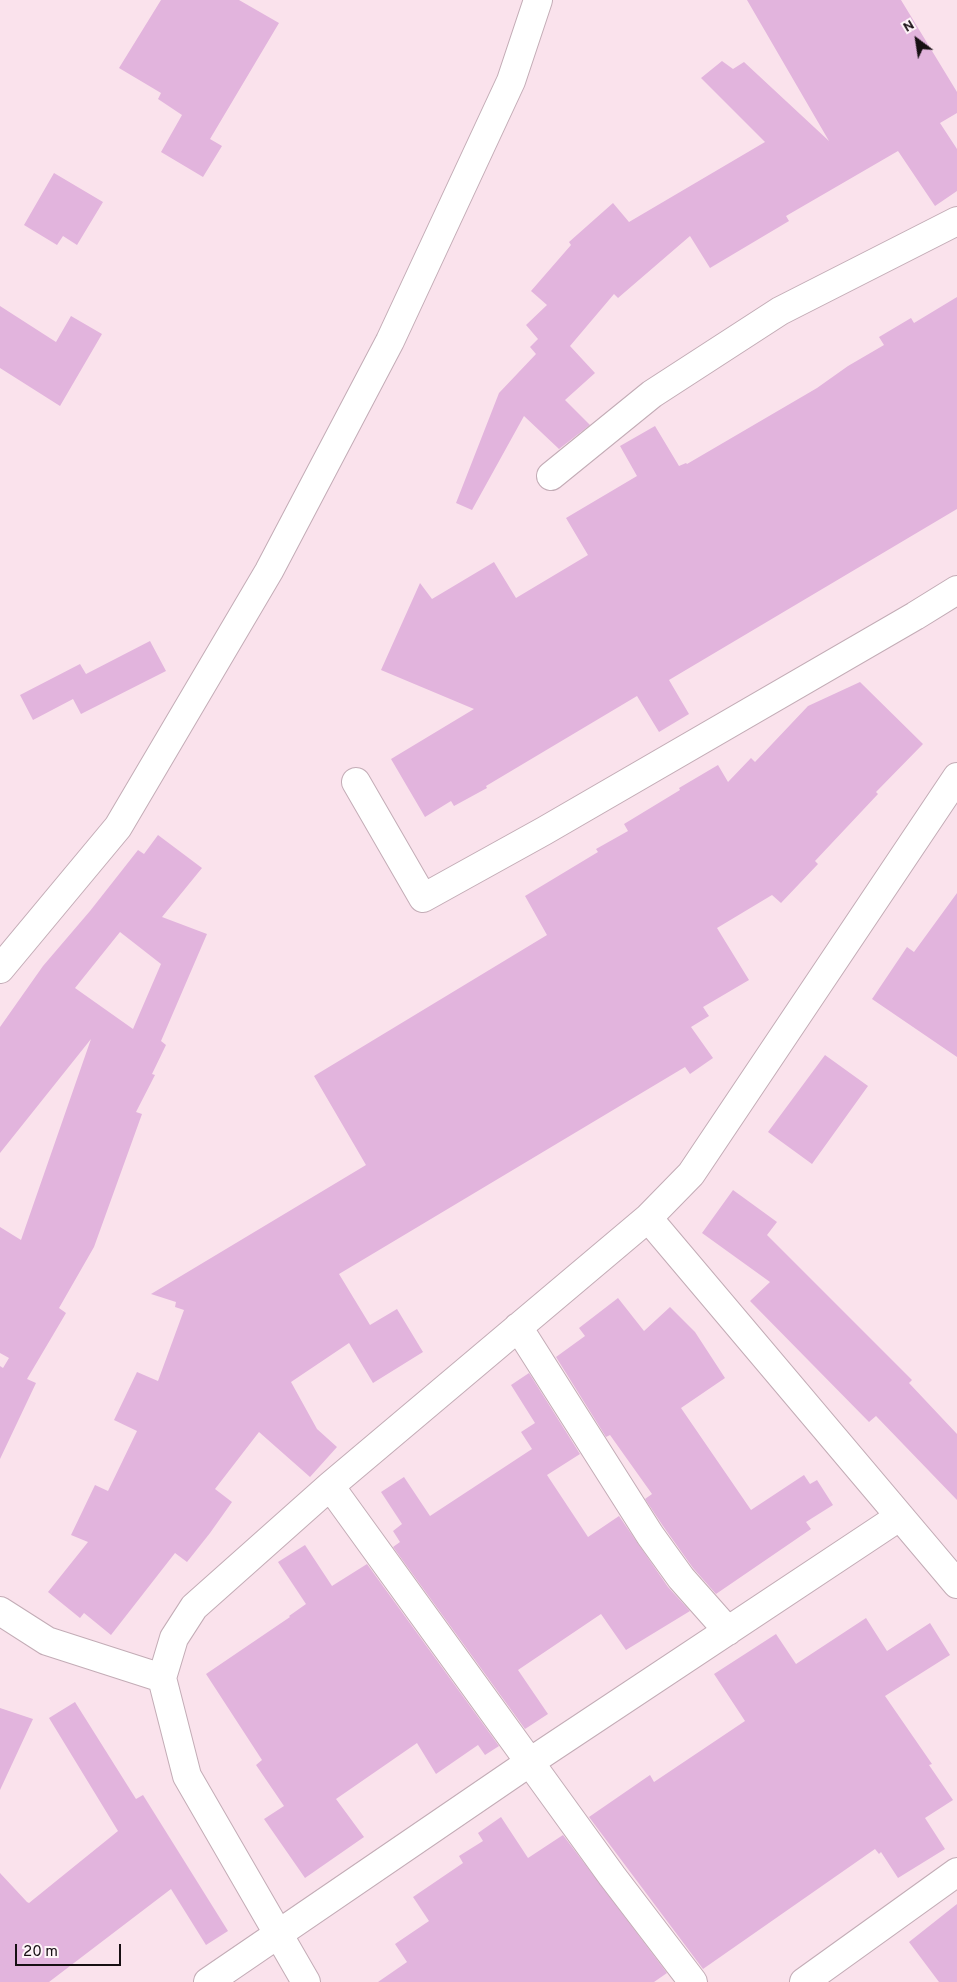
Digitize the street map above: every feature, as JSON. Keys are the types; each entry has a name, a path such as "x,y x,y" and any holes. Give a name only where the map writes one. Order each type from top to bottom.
{"street":[{"path":"0,969 118,827 269,571 390,341 511,81 538,0"},
{"path":"551,476 652,394 780,311 957,221"},
{"path":"356,782 423,898 570,816 957,590"},
{"path":"306,1982 187,1776 162,1678 174,1638 194,1607 330,1486 648,1218 691,1174 957,777"},
{"path":"648,1218 957,1584"},
{"path":"518,1327 650,1535 681,1578 728,1631"},
{"path":"330,1486 612,1876 693,1982"},
{"path":"208,1982 530,1762 900,1517"},
{"path":"0,1611 47,1641 162,1678"},
{"path":"804,1982 957,1872"}],"building":[{"path":"161,0 239,0 279,23 210,139 222,146 203,177 161,152 182,115 158,99 161,93 119,68"},
{"path":"747,0 901,0 957,92 957,113 940,123 957,149 957,191 935,206 898,151 786,216 789,221 710,268 690,236 618,298 614,294 570,346 595,373 565,400 590,425 559,449 524,416 472,510 456,503 499,393 536,354 530,347 538,339 526,325 547,305 531,291 571,245 569,242 613,203 629,222 765,142 701,78 722,61 733,69 744,62 829,141"},
{"path":"54,173 103,202 77,245 63,236 57,245 24,225"},
{"path":"957,297 957,509 669,680 689,714 659,732 637,696 486,786 487,788 454,806 451,801 425,817 391,759 474,709 381,670 420,583 432,599 494,562 516,598 588,555 566,518 637,476 620,446 655,426 679,466 687,464 817,388 848,366 884,345 879,337 911,318 914,323"},
{"path":"0,306 56,342 71,316 102,334 60,406 0,368"},
{"path":"150,641 166,671 81,714 73,699 33,720 20,695 80,664 86,674"},
{"path":"860,682 923,744 876,792 878,794 815,861 818,864 781,903 772,895 717,928 749,980 703,1007 709,1016 691,1027 713,1058 690,1074 685,1067 339,1274 370,1325 397,1309 423,1352 373,1383 349,1343 291,1382 317,1429 337,1447 310,1477 259,1432 215,1489 232,1502 210,1533 187,1562 175,1553 111,1635 84,1613 80,1618 48,1592 88,1542 71,1535 95,1485 108,1491 137,1431 114,1420 137,1372 158,1381 184,1310 175,1307 176,1302 151,1294 366,1165 314,1076 547,935 525,896 598,852 596,849 628,831 624,824 718,765 728,782 751,758 755,762 808,706"},
{"path":"158,835 202,868 162,917 207,934 161,1041 166,1045 152,1074 155,1075 136,1112 142,1114 94,1247 59,1308 66,1313 27,1379 36,1383 0,1459 0,1366 3,1368 9,1358 0,1353 0,1227 21,1240 91,1039 0,1153 0,1027 43,966 90,911 138,850 144,854","holes":["120,932 161,964 133,1029 75,988"]},
{"path":"957,893 957,1057 872,999 907,947 914,952"},
{"path":"825,1055 868,1086 812,1164 768,1132"},
{"path":"733,1190 777,1222 767,1235 912,1380 909,1383 957,1434 957,1500 876,1416 869,1422 750,1301 770,1282 702,1233"},
{"path":"618,1298 644,1331 670,1307 695,1332 725,1378 681,1408 751,1510 804,1475 810,1484 817,1480 833,1505 806,1522 811,1529 716,1594 693,1568 663,1526 645,1499 652,1494 610,1435 606,1437 556,1357 585,1336 579,1328"},
{"path":"529,1373 580,1454 547,1475 588,1537 619,1516 668,1587 690,1611 626,1650 601,1614 518,1670 548,1714 525,1729 393,1547 400,1542 393,1531 402,1524 381,1492 404,1477 430,1516 532,1449 521,1432 535,1423 511,1385"},
{"path":"305,1545 332,1586 367,1564 499,1746 485,1755 478,1745 436,1774 417,1743 336,1799 364,1837 305,1878 264,1819 284,1806 256,1765 262,1760 206,1674 306,1604 278,1562"},
{"path":"866,1618 887,1651 930,1623 950,1655 885,1696 932,1764 929,1765 953,1800 925,1818 945,1849 898,1878 881,1852 879,1854 875,1849 703,1969 589,1817 650,1775 654,1782 745,1721 714,1674 776,1634 796,1664"},
{"path":"75,1702 136,1799 143,1795 228,1931 206,1945 171,1889 49,1982 0,1982 0,1873 29,1903 118,1831 49,1718"},
{"path":"0,1708 33,1719 0,1790"},
{"path":"501,1817 528,1858 563,1835 667,1973 654,1982 378,1982 407,1962 395,1944 429,1921 413,1897 463,1863 459,1856 483,1841 478,1833"},
{"path":"957,1904 957,1982 939,1982 909,1942"}]}
